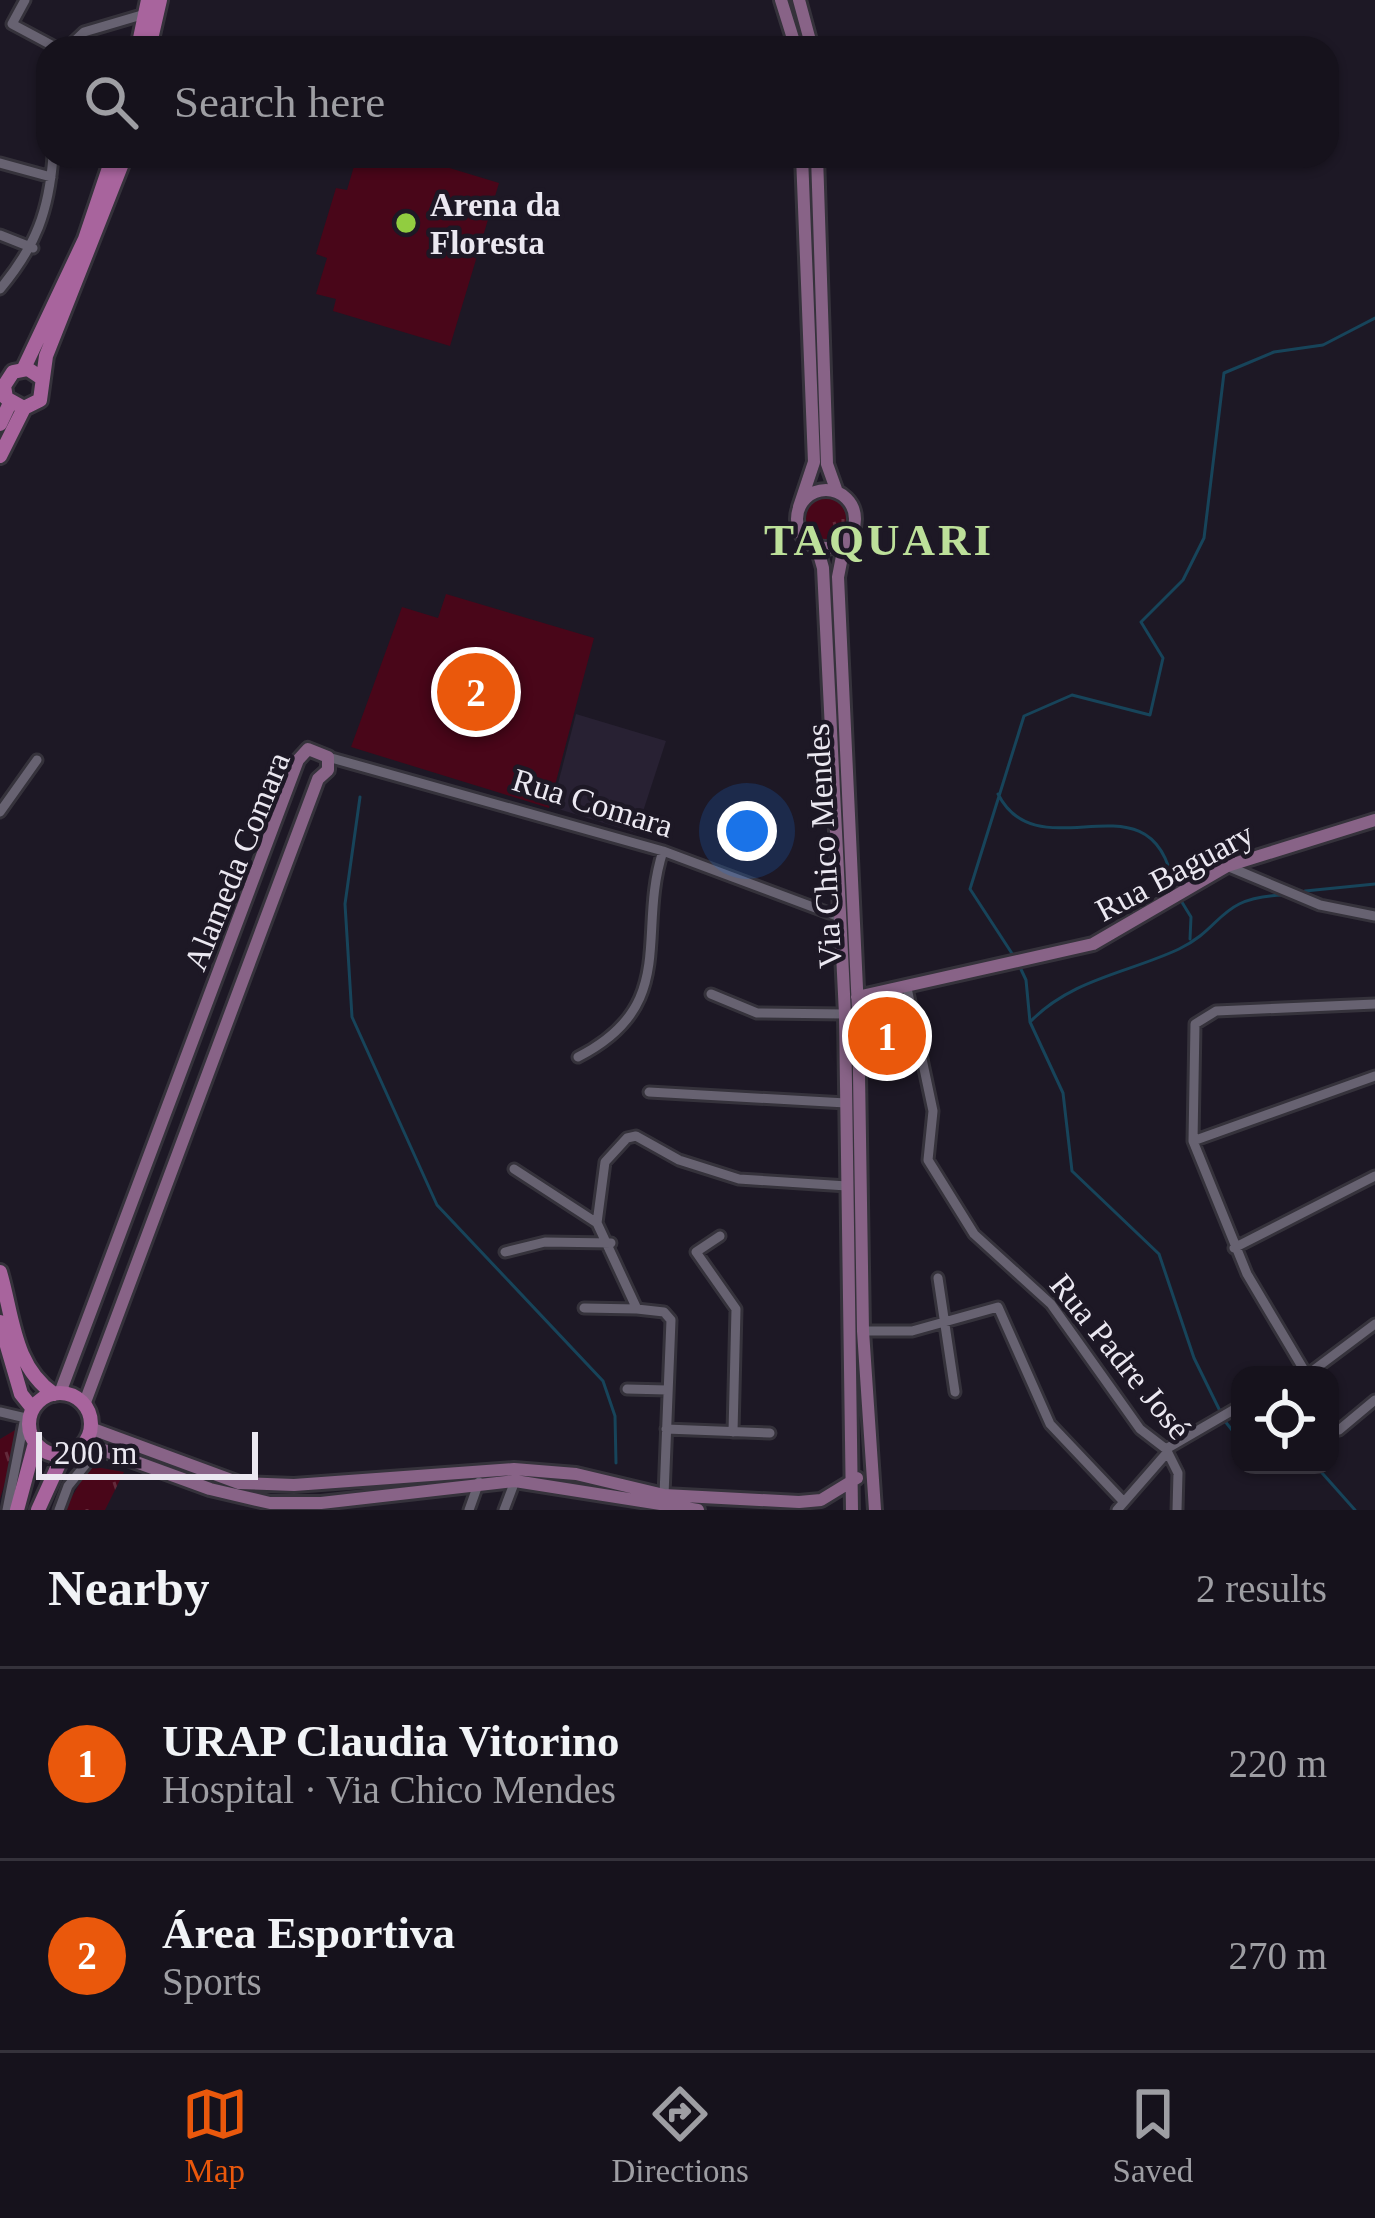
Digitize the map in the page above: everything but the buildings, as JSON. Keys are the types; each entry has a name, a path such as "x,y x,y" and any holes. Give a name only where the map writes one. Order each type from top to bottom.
{"main road":[{"path":"152,36 160,0"},
{"path":"0,456 17,406 3,379 24,368 85,239 109,168"},
{"path":"0,424 17,406 43,394 40,377 120,168"},
{"path":"24,368 40,377"},
{"path":"0,1272 21,1355 35,1381 84,1405 92,1439 63,1455 38,1510"},
{"path":"1,1326 35,1443 17,1510"},
{"path":"29,1415 57,1394"},
{"path":"35,1443 63,1455"}],"street":[{"path":"25,0 12,24 36,37"},
{"path":"781,0 792,36"},
{"path":"800,0 809,36"},
{"path":"80,36 146,7"},
{"path":"0,163 51,177"},
{"path":"0,289 33,248 52,168"},
{"path":"802,168 814,462 799,507 800,532 818,547 845,541 855,520 827,464 817,168"},
{"path":"0,235 33,248"},
{"path":"799,507 813,493 837,492"},
{"name":"Via Chico Mendes","path":"845,541 838,577 857,998 862,1331 874,1510"},
{"name":"Via Chico Mendes","path":"818,547 823,568 845,1014 852,1510"},
{"name":"Alameda Comara","path":"57,1394 298,760 308,749 328,757 328,770 318,779 84,1405"},
{"name":"Rua Comara","path":"328,757 663,851 837,916"},
{"path":"0,812 37,760"},
{"path":"298,769 318,779"},
{"name":"Rua Baguary","path":"857,998 1035,959 1120,932 1227,866 1375,820"},
{"path":"578,1057 609,1039 641,995 655,942 651,891 663,851"},
{"path":"1227,866 1320,905 1375,916"},
{"name":"Rua Padre José","path":"907,988 933,1112 925,1148 942,1187 974,1234 1066,1321 1130,1415 1166,1452 1178,1473 1177,1510"},
{"path":"711,994 757,1012 845,1014"},
{"path":"1302,1366 1234,1248 1193,1141 1195,1024 1207,1013 1221,1011 1375,1004"},
{"path":"1193,1141 1375,1076"},
{"path":"650,1093 846,1103"},
{"path":"597,1223 605,1162 627,1138 636,1136 679,1160 740,1179 847,1186"},
{"path":"514,1169 597,1223 637,1310"},
{"path":"1234,1248 1375,1176"},
{"path":"720,1236 696,1252 736,1309 733,1432"},
{"path":"505,1252 545,1242 610,1244"},
{"path":"938,1278 956,1392"},
{"path":"862,1331 912,1331 998,1307 1050,1424 1120,1506 1166,1452 1231,1411"},
{"path":"584,1308 670,1316 664,1495"},
{"path":"1319,1366 1375,1324"},
{"path":"627,1389 667,1390"},
{"path":"1339,1430 1375,1400"},
{"path":"0,1412 29,1415 7,1510"},
{"path":"666,1429 770,1433"},
{"path":"92,1439 210,1490 270,1503 370,1498 515,1481 799,1502 821,1500 870,1474"},
{"path":"92,1439 255,1485 495,1468 554,1471 698,1510"},
{"path":"59,1510 92,1439"},
{"path":"504,1510 515,1481"},
{"path":"469,1510 479,1482"}],"shaded area":[{"path":"576,714 666,741 636,833 552,807"}],"green space":[{"name":"Arena da Floresta","path":"353,168 450,168 499,183 450,346 333,311 336,299 316,294 327,258 316,254 336,188 347,190"},
{"path":"829,496 845,503 852,519 845,535 829,542 813,535 806,519 813,503"},
{"path":"446,594 594,638 549,808 351,747 402,607 438,618"},
{"path":"22,1426 0,1499 0,1439"},
{"path":"90,1466 124,1472 105,1510 64,1510"}],"waterway":[{"path":"1013,955 970,889 1024,716 1072,695 1150,715 1163,658 1141,622 1183,580 1204,538 1224,373 1274,352 1323,345 1375,318"},
{"path":"998,794 1016,816 1040,826 1120,827 1143,833 1161,851 1173,885"},
{"path":"360,797 345,904 352,1017 437,1205 603,1381 615,1416 616,1463"},
{"path":"1305,891 1375,884"},
{"path":"1030,1022 1082,986 1179,949 1233,907 1284,895"},
{"path":"1180,899 1191,917 1190,939"},
{"path":"1018,963 1026,980 1030,1022 1063,1093 1072,1171 1159,1254 1194,1358 1220,1411"},
{"path":"1224,1420 1231,1429"},
{"path":"1323,1474 1355,1510"}],"place":[{"name":"Arena da Floresta","path":"406,223"},
{"name":"Área Esportiva","path":"476,692"},
{"name":"URAP Claudia Vitorino","path":"887,1036"}],"district":[{"name":"TAQUARI","path":"879,539"}]}
